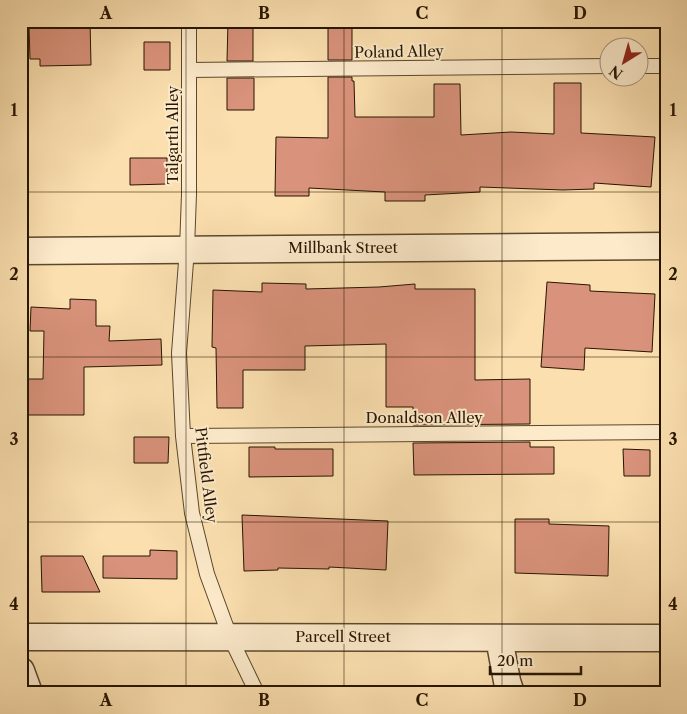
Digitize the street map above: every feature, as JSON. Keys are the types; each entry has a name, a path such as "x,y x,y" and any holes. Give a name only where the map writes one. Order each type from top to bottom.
{"street":[{"name":"Millbank Street","path":"21,251 666,246"},
{"name":"Parcell Street","path":"21,637 666,638"},
{"path":"500,638 507,681 511,693"},
{"path":"21,671 29,693"}],"lane":[{"name":"Talgarth Alley","path":"187,250 189,194 189,21"},
{"name":"Poland Alley","path":"189,70 600,66"},
{"path":"650,66 666,66"},
{"name":"Pittfield Alley","path":"187,250 179,353 183,436 192,513 207,574 230,637 257,693"},
{"name":"Donaldson Alley","path":"183,436 666,432"}],"building":[{"path":"38,21 90,21 91,65 40,66 40,59 30,59 29,26 38,26"},
{"path":"228,21 253,21 253,61 227,61"},
{"path":"328,21 352,21 352,60 328,60"},
{"path":"144,42 170,42 170,70 144,70"},
{"path":"328,77 352,77 352,81 354,81 355,117 434,117 434,84 460,84 461,135 511,132 554,134 554,83 581,83 581,133 655,137 651,187 594,183 594,189 563,190 480,187 480,192 425,195 425,201 385,201 385,192 309,188 309,196 275,196 276,137 328,138"},
{"path":"227,78 254,78 254,110 227,110"},
{"path":"130,158 167,158 167,184 130,185"},
{"path":"547,282 590,285 590,291 655,294 652,352 585,348 584,370 541,367"},
{"path":"262,283 306,284 306,289 415,284 415,289 475,289 475,380 530,379 530,424 413,425 413,407 386,407 386,344 305,346 305,370 243,370 243,408 217,408 216,348 212,347 213,290 262,292"},
{"path":"70,299 96,300 96,326 110,326 109,341 161,339 162,365 84,367 84,415 28,415 28,379 43,379 44,331 30,331 31,307 70,309"},
{"path":"134,437 169,437 168,463 134,463"},
{"path":"530,442 530,447 554,447 554,474 414,475 413,443"},
{"path":"249,447 333,449 333,476 249,477"},
{"path":"623,449 650,450 650,476 624,476"},
{"path":"242,515 388,521 386,570 329,567 329,569 278,568 278,570 244,571"},
{"path":"515,519 549,519 549,524 609,526 608,576 515,573"},
{"path":"150,550 177,551 177,579 103,578 103,556 150,556"},
{"path":"41,556 83,556 100,592 42,592"}]}
